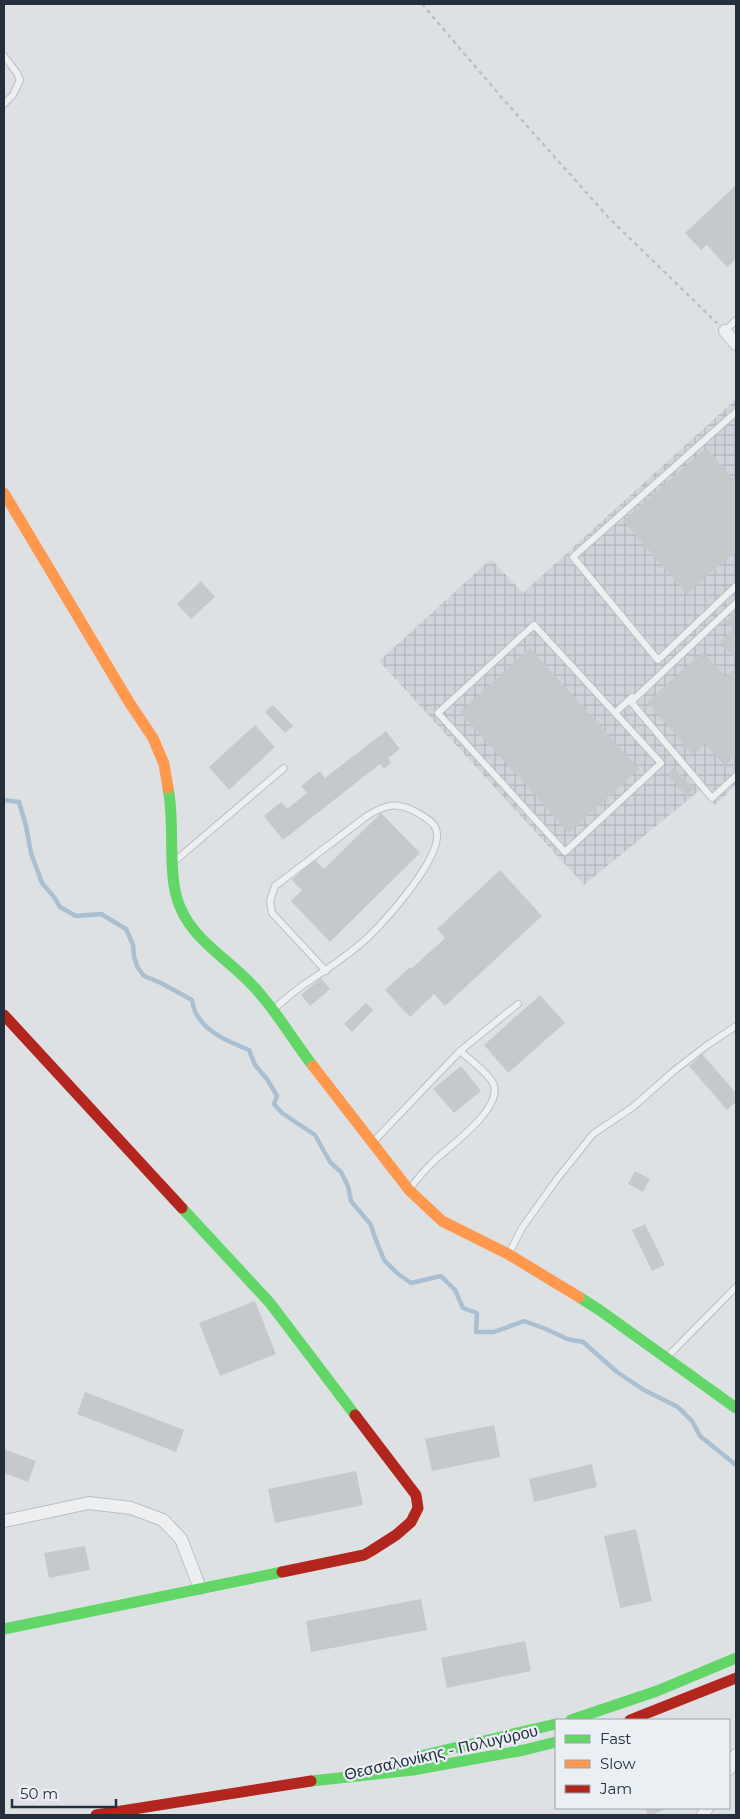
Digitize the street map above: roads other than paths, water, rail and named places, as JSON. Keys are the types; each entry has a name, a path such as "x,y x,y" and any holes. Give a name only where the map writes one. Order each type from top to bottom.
{"street":[{"path":"725,331 736,344"},
{"path":"4,493 129,702 153,738 164,764 172,808 176,894 185,919 201,940 231,964 261,994 293,1040 409,1190 442,1221 508,1254 598,1308 736,1408"},
{"path":"4,1015 270,1303 416,1495 418,1509 413,1519 387,1543 364,1555 4,1629"},
{"path":"4,1521 89,1502 131,1508 163,1520 181,1539 200,1588"},
{"path":"574,1719 657,1691 736,1658"},
{"path":"633,1719 736,1678"},
{"name":"Θεσσαλονίκης - Πολυγύρου","path":"326,1779 555,1724"},
{"name":"Θεσσαλονίκης - Πολυγύρου","path":"96,1815 326,1779 413,1770 469,1761 555,1742"},
{"path":"730,1767 736,1755"}],"lane":[{"path":"4,56 20,80 13,95 4,104"},
{"path":"725,331 736,320"},
{"path":"736,412 574,557 658,660 736,586"},
{"path":"615,713 736,598"},
{"path":"736,603 631,702 712,798 736,776"},
{"path":"534,625 615,713 661,763 565,852 438,713 534,625"},
{"path":"174,862 284,768"},
{"path":"272,1010 308,981 326,971 366,939 425,870 434,852 438,838 436,827 429,820 414,811 396,804 381,808 367,816 275,886 270,901 272,913 326,971"},
{"path":"373,1142 460,1051 518,1004"},
{"path":"508,1254 522,1228 557,1179 593,1134 633,1107 706,1046 736,1026"},
{"path":"409,1190 423,1172 478,1122 488,1109 495,1091 493,1083 460,1051"},
{"path":"666,1358 736,1287"}],"waterway":[{"path":"4,800 19,802 31,853 42,883 60,907 76,916 101,914 126,929 133,945 134,957 138,968 144,976 192,1000 196,1013 207,1027 220,1037 249,1050 255,1065 267,1079 277,1096 274,1104 282,1113 315,1135 330,1162 341,1172 348,1186 351,1201 371,1225 384,1260 397,1273 411,1283 441,1276 455,1290 463,1308 477,1313 476,1332 494,1332 524,1321 567,1339 583,1342 617,1372 644,1390 678,1407 692,1421 700,1436 736,1465"}]}
